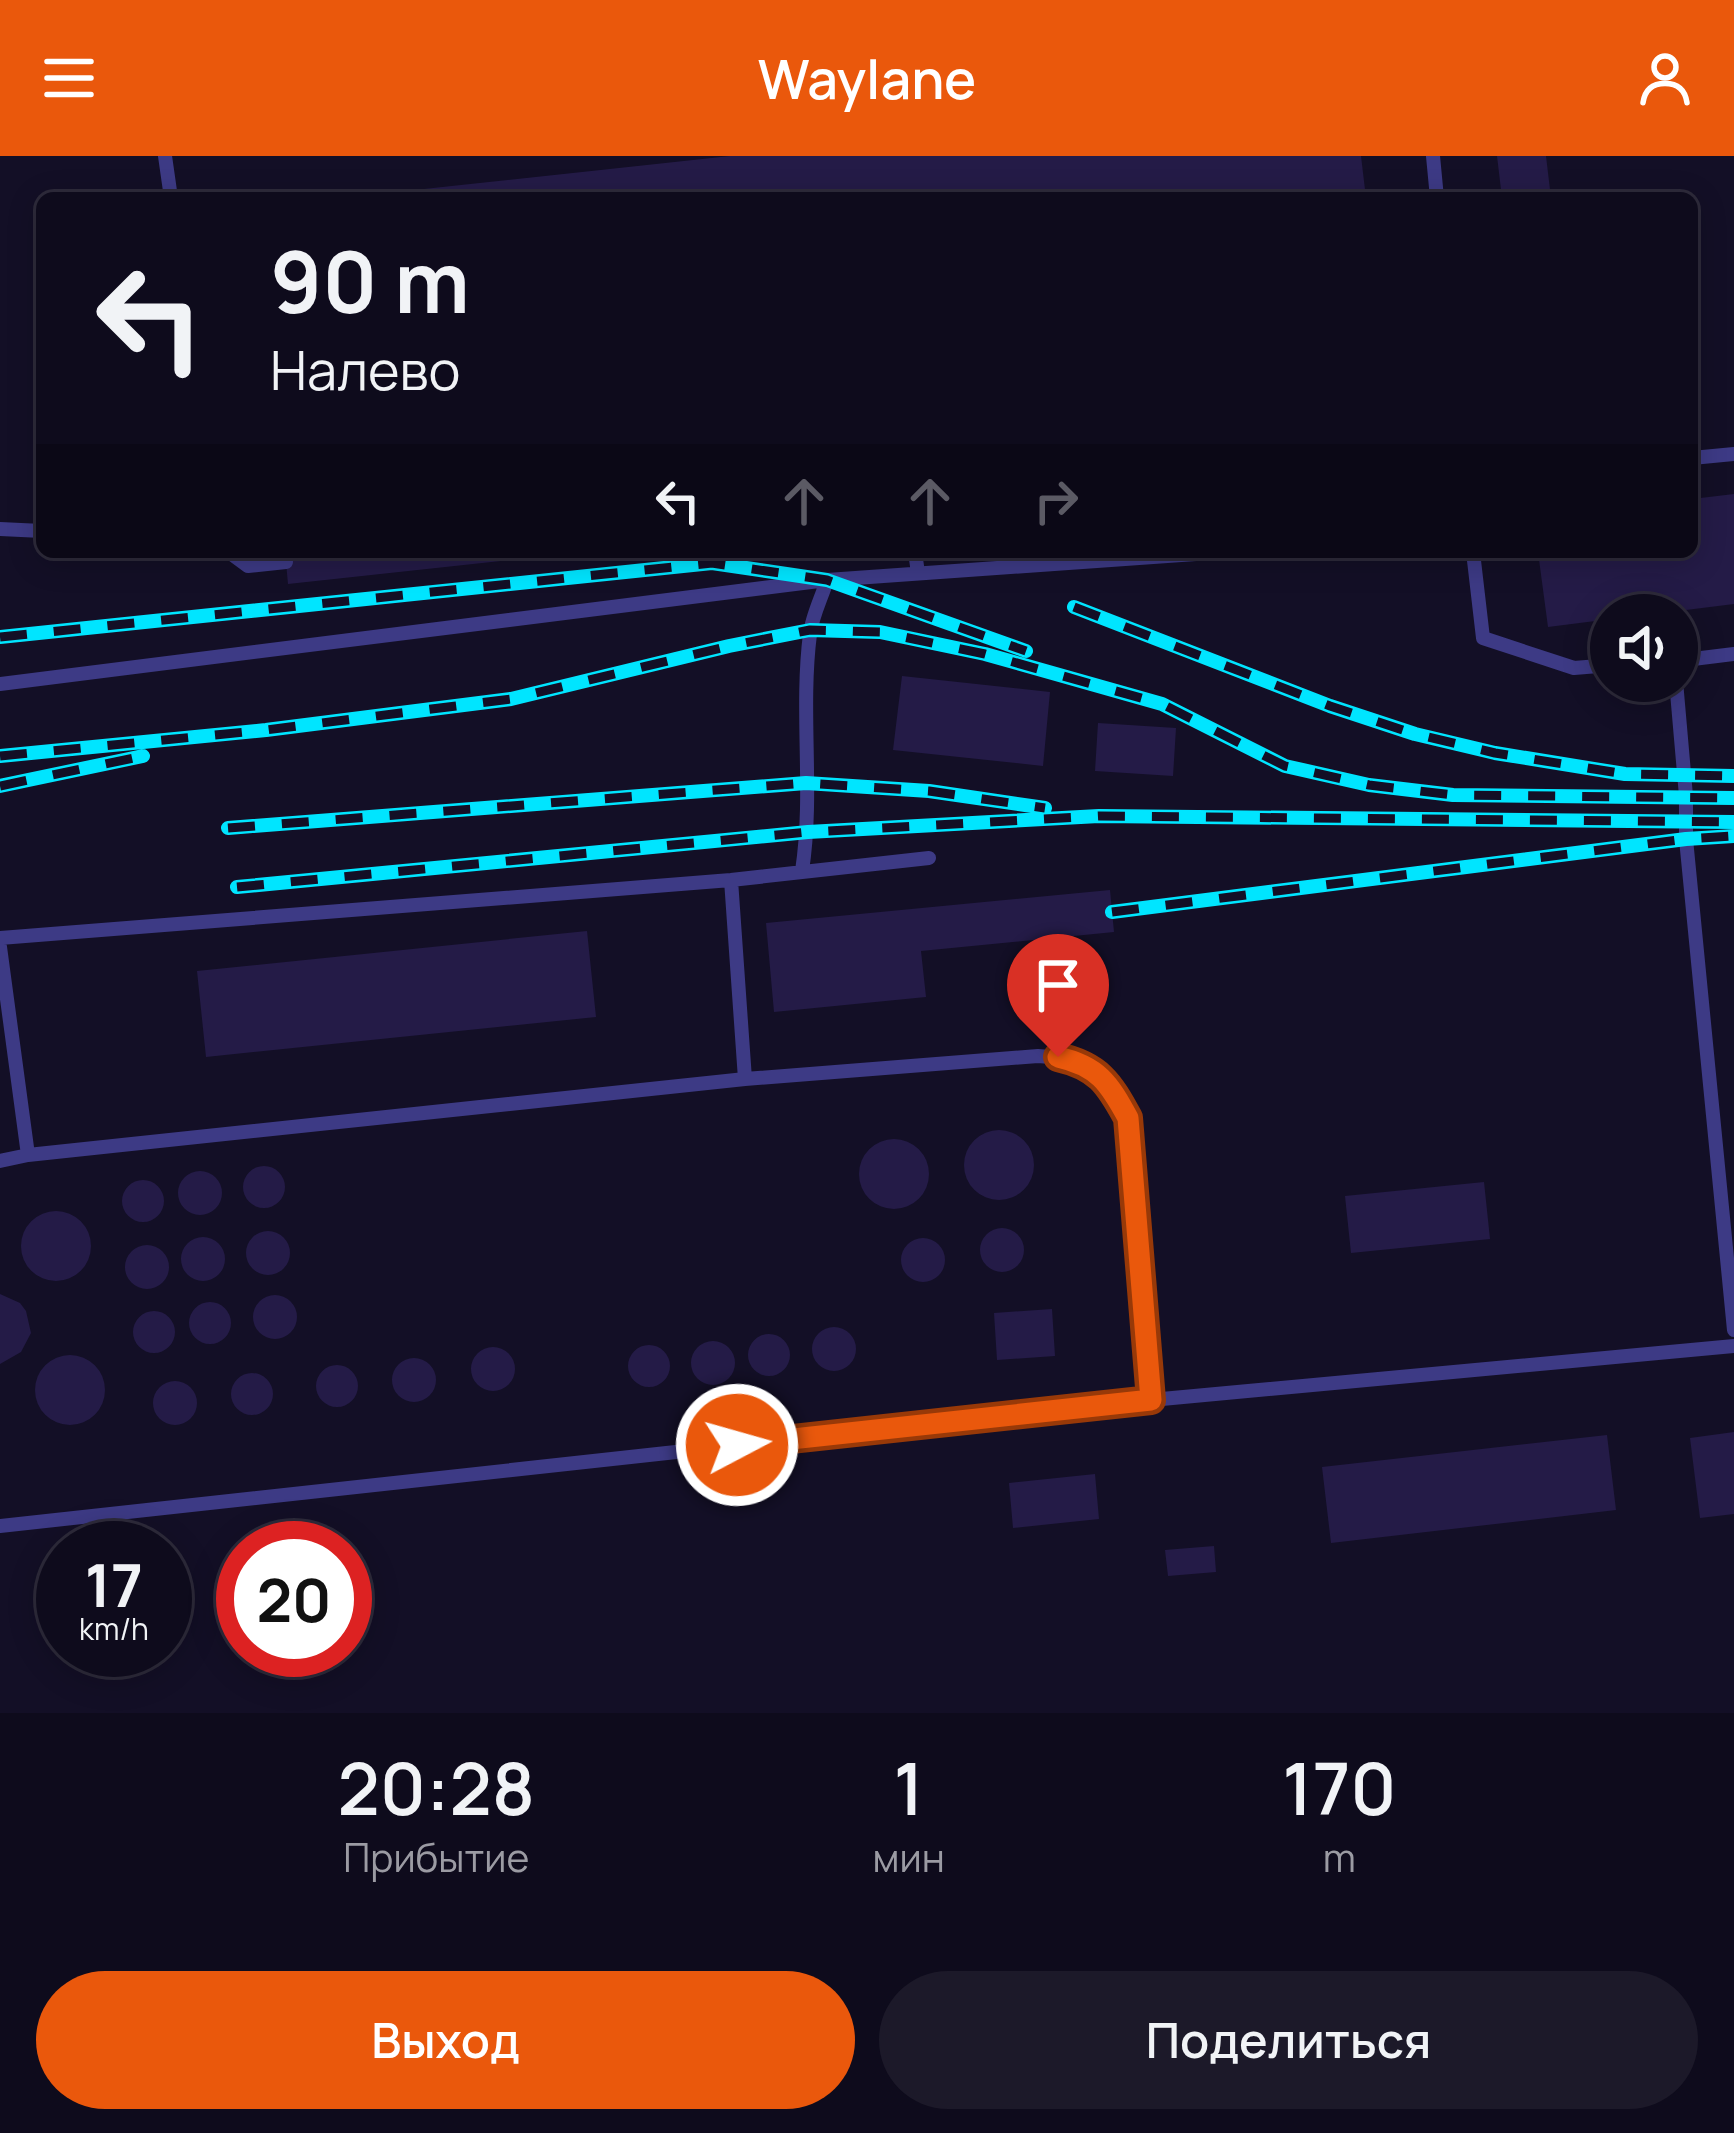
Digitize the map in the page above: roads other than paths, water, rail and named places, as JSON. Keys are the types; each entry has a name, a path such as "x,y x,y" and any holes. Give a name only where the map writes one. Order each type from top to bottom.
{"lane":[{"path":"166,156 170,192"},
{"path":"1433,156 1436,192"},
{"path":"1698,457 1734,454"},
{"path":"0,529 36,531"},
{"path":"237,558 248,566 286,562"},
{"path":"916,558 918,573"},
{"path":"0,683 827,580 1137,558"},
{"path":"1474,558 1483,638 1574,668 1590,667"},
{"path":"802,871 808,832 810,630 827,580"},
{"path":"1698,658 1734,654"},
{"path":"1678,702 1686,839 1734,1330"},
{"path":"28,1155 0,943 731,880 928,858"},
{"path":"731,880 745,1079"},
{"path":"0,1161 745,1079 1038,1056 1082,1063 1109,1083 1128,1118 1151,1400"},
{"path":"0,1526 1151,1400 1734,1346"}],"railway":[{"path":"0,637 712,563 827,580 1026,651"},
{"path":"1074,607 1415,734 1495,753 1625,774 1734,776"},
{"path":"0,756 266,730 511,699 810,630 880,632 985,654 1162,704 1285,766 1369,785 1453,795 1734,798"},
{"path":"0,786 143,756"},
{"path":"228,828 806,783 929,791 1045,808"},
{"path":"237,887 808,832 1099,816 1734,822"},
{"path":"1112,912 1734,836"}]}
